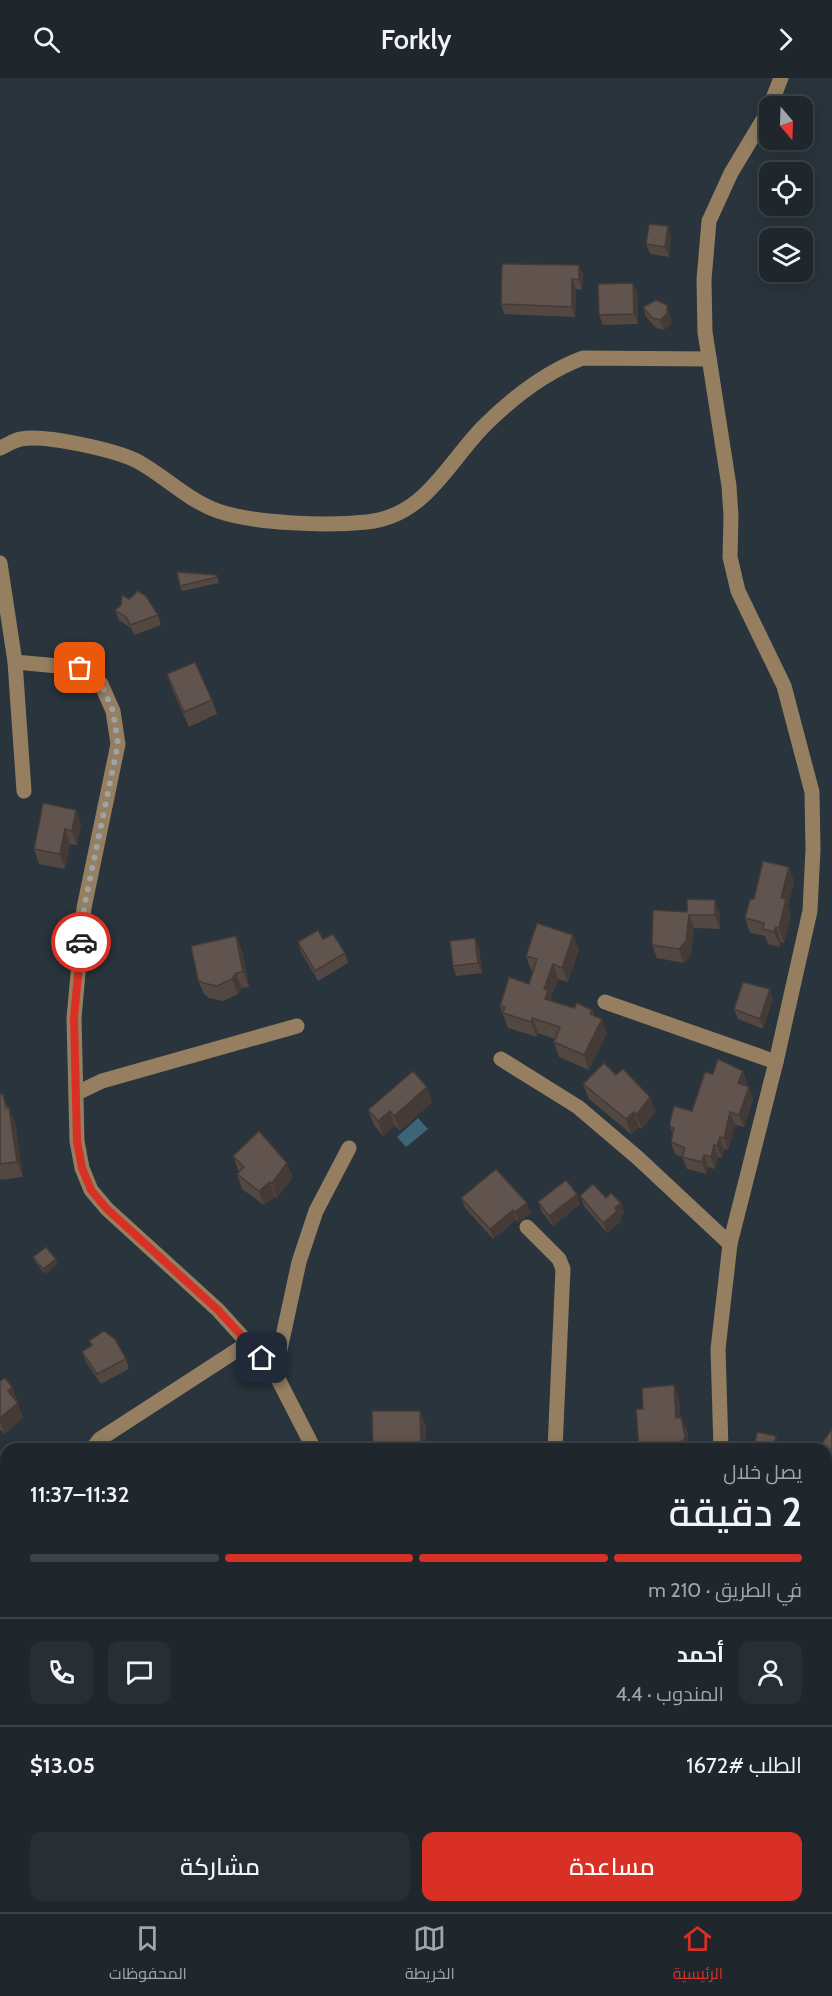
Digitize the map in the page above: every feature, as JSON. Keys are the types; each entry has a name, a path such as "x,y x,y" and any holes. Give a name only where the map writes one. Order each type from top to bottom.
{"street":[{"path":"777,96 782,78"},
{"path":"721,1443 718,1349 730,1244 776,1062 810,911 812,792 784,686 738,591 730,557 732,516 729,486 705,332 704,280 709,221 731,173 759,126"},
{"path":"0,448 21,439 43,439 110,452 137,461 197,502 251,519 368,522 398,516 414,507 428,494 483,427 535,382 565,365 584,358 709,359"},
{"path":"0,563 15,662 24,791"},
{"path":"15,662 80,668 101,684 113,711 118,744 84,908 74,1018 77,1141 82,1168 91,1190 107,1209 218,1310 275,1373 311,1443"},
{"path":"605,1002 776,1062"},
{"path":"77,1093 102,1081 297,1026"},
{"path":"501,1059 578,1107 638,1158 730,1244"},
{"path":"275,1373 299,1262 316,1211 349,1148"},
{"path":"527,1227 559,1259 563,1269 555,1443"},
{"path":"97,1443 248,1343"}],"water":[{"path":"418,1118 428,1129 406,1147 397,1137"}],"building":[{"path":"649,224 668,226 665,247 646,244"},
{"path":"502,264 579,265 579,280 572,279 572,307 501,304"},
{"path":"633,283 634,314 599,315 598,284"},
{"path":"656,300 667,305 667,314 660,320 652,318 643,307"},
{"path":"177,572 217,575 217,577 180,586"},
{"path":"138,591 146,596 158,615 130,625 127,618 115,610 121,605 122,595 129,599"},
{"path":"195,662 212,700 184,712 167,674"},
{"path":"43,803 76,810 72,831 65,829 60,854 34,849"},
{"path":"763,861 789,867 781,898 786,899 779,928 776,927 774,932 763,929 764,923 745,918 750,899 754,899"},
{"path":"687,899 715,900 715,915 689,915 686,941 679,949 652,945 653,910 687,912"},
{"path":"537,923 573,935 562,968 553,964 544,989 548,990 545,999 574,1008 577,1003 592,1010 590,1014 602,1019 584,1055 554,1042 560,1027 532,1018 531,1022 503,1013 505,1007 500,1006 509,977 529,984 537,959 526,956"},
{"path":"318,930 323,939 333,934 345,953 315,971 298,942"},
{"path":"236,936 243,972 236,973 232,979 217,986 198,980 191,946"},
{"path":"475,938 478,963 453,966 450,941"},
{"path":"743,982 770,989 760,1019 734,1009"},
{"path":"718,1059 743,1071 738,1083 749,1087 739,1115 730,1112 724,1138 720,1137 717,1146 714,1145 711,1157 704,1155 702,1162 682,1157 685,1148 671,1142 674,1128 670,1127 670,1122 674,1106 692,1111 705,1072 713,1074"},
{"path":"604,1063 616,1075 623,1069 650,1097 636,1115 634,1112 626,1119 583,1084"},
{"path":"413,1071 427,1087 394,1116 390,1111 378,1121 368,1110"},
{"path":"0,1094 3,1094 6,1108 9,1107 17,1162 0,1164"},
{"path":"259,1131 287,1163 272,1183 270,1182 259,1191 237,1174 244,1167 233,1156"},
{"path":"496,1169 527,1203 515,1212 513,1210 490,1229 461,1198"},
{"path":"566,1180 577,1194 549,1216 538,1202"},
{"path":"593,1184 606,1198 611,1193 621,1203 615,1208 617,1211 603,1223 580,1196"},
{"path":"46,1247 56,1259 43,1269 33,1257"},
{"path":"104,1331 115,1339 126,1359 97,1374 82,1352 92,1345 89,1341"},
{"path":"5,1378 12,1387 8,1391 18,1403 0,1418 0,1381"},
{"path":"674,1385 676,1418 681,1417 684,1440 678,1443 639,1443 636,1409 643,1409 642,1388"},
{"path":"372,1411 420,1411 421,1443 373,1443"},
{"path":"832,1429 832,1443 822,1443"},
{"path":"757,1432 776,1436 774,1443 755,1443"}],"way so far":[{"path":"80,668 101,684 113,711 118,744 84,908 81,942"}],"route":[{"path":"81,942 74,1018 77,1141 82,1168 91,1190 107,1209 152,1247 218,1310 262,1358"}]}
